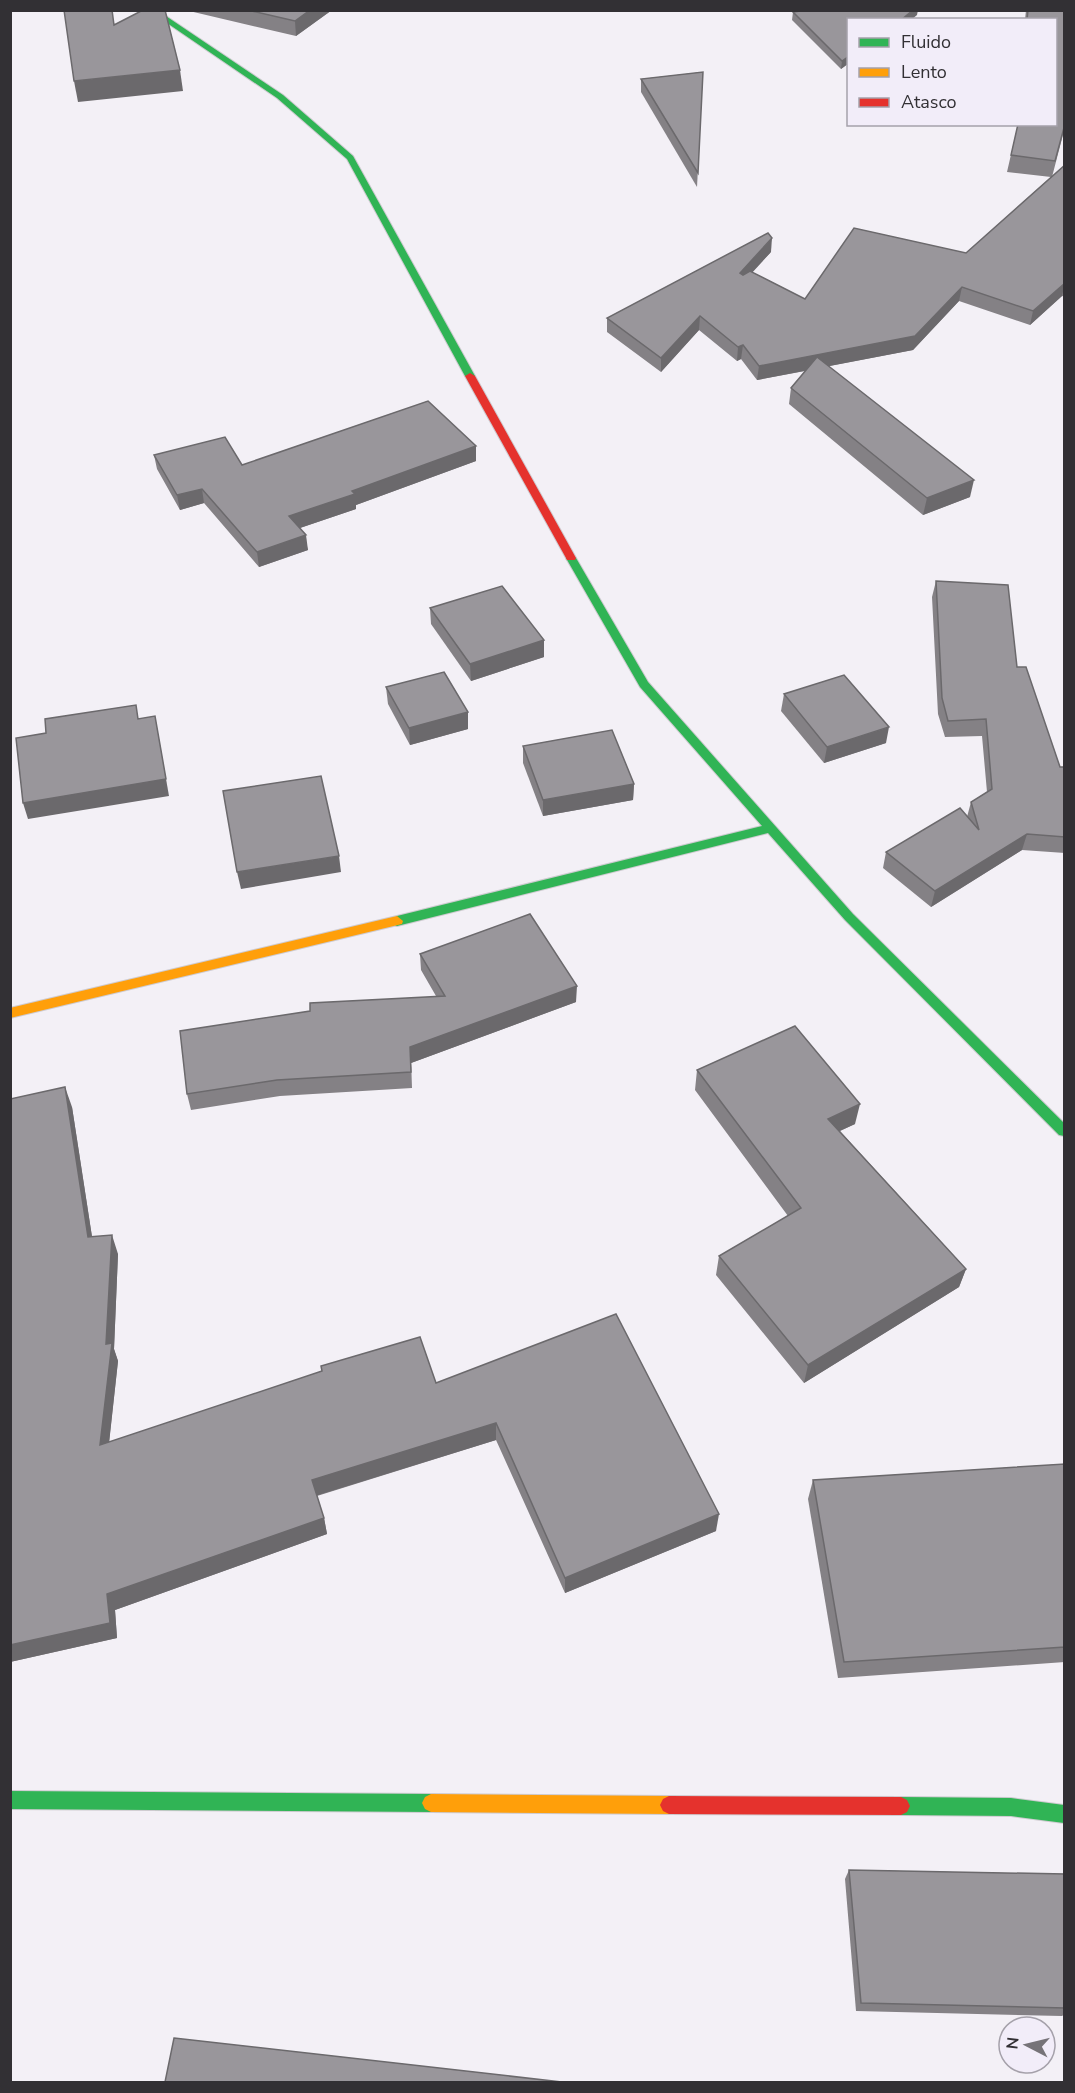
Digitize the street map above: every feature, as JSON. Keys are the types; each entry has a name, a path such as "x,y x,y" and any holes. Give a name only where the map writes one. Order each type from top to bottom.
{"street":[{"path":"151,10 229,60 318,125 350,158 584,581 644,684 849,917 1065,1131"},
{"path":"10,1013 462,906 771,828"},
{"path":"10,1800 1011,1807 1065,1814"}],"building":[{"path":"64,10 112,10 114,25 143,10 165,10 180,70 74,81"},
{"path":"247,10 310,10 295,21"},
{"path":"913,10 903,18 847,18 847,57 842,61 793,12"},
{"path":"1028,10 1065,10 1065,124 1055,161 1011,155 1018,126 1057,126 1057,18 1027,18"},
{"path":"703,72 698,173 641,79"},
{"path":"1065,165 1065,283 1033,311 962,287 915,336 759,366 743,345 738,347 700,316 661,358 607,318 768,233 772,238 740,273 743,275 750,271 805,299 854,228 966,253"},
{"path":"817,357 974,480 927,498 791,388"},
{"path":"428,401 476,446 352,491 355,494 289,516 306,535 257,552 202,489 177,495 154,455 225,437 242,465"},
{"path":"936,581 1008,585 1017,667 1026,667 1060,767 1065,767 1065,837 1027,834 935,891 886,852 960,808 979,830 971,802 992,789 986,719 948,721 942,698"},
{"path":"502,586 544,640 470,664 430,608"},
{"path":"444,672 468,712 409,728 386,687"},
{"path":"844,675 889,727 827,747 784,694"},
{"path":"136,705 138,719 155,716 166,779 23,803 16,738 46,733 45,719"},
{"path":"612,730 634,784 543,800 523,746"},
{"path":"321,776 339,856 237,872 223,791"},
{"path":"530,914 577,986 410,1047 411,1072 277,1080 187,1094 180,1031 310,1011 310,1003 445,996 420,954"},
{"path":"795,1026 860,1104 828,1119 966,1269 808,1365 719,1256 801,1208 697,1070"},
{"path":"65,1087 88,1237 112,1235 106,1344 112,1343 100,1445 322,1371 321,1366 420,1337 436,1383 616,1314 719,1514 565,1578 496,1423 312,1480 324,1518 107,1594 110,1623 10,1645 10,1099"},
{"path":"1065,1464 1065,1647 844,1662 813,1480"},
{"path":"849,1870 1065,1874 1065,2008 861,2003"},
{"path":"174,2038 562,2082 165,2082"}],"traffic: fast":[{"path":"151,10 280,97 328,136 350,158 470,376"},
{"path":"571,558 644,684 849,917 1064,1131"},
{"path":"397,921 771,828"},
{"path":"10,1800 431,1803"},
{"path":"901,1806 1011,1807 1064,1814"}],"traffic: slow":[{"path":"10,1013 397,921"},
{"path":"431,1803 669,1805"}],"traffic: jam":[{"path":"470,376 571,558"},
{"path":"669,1805 901,1806"}]}
